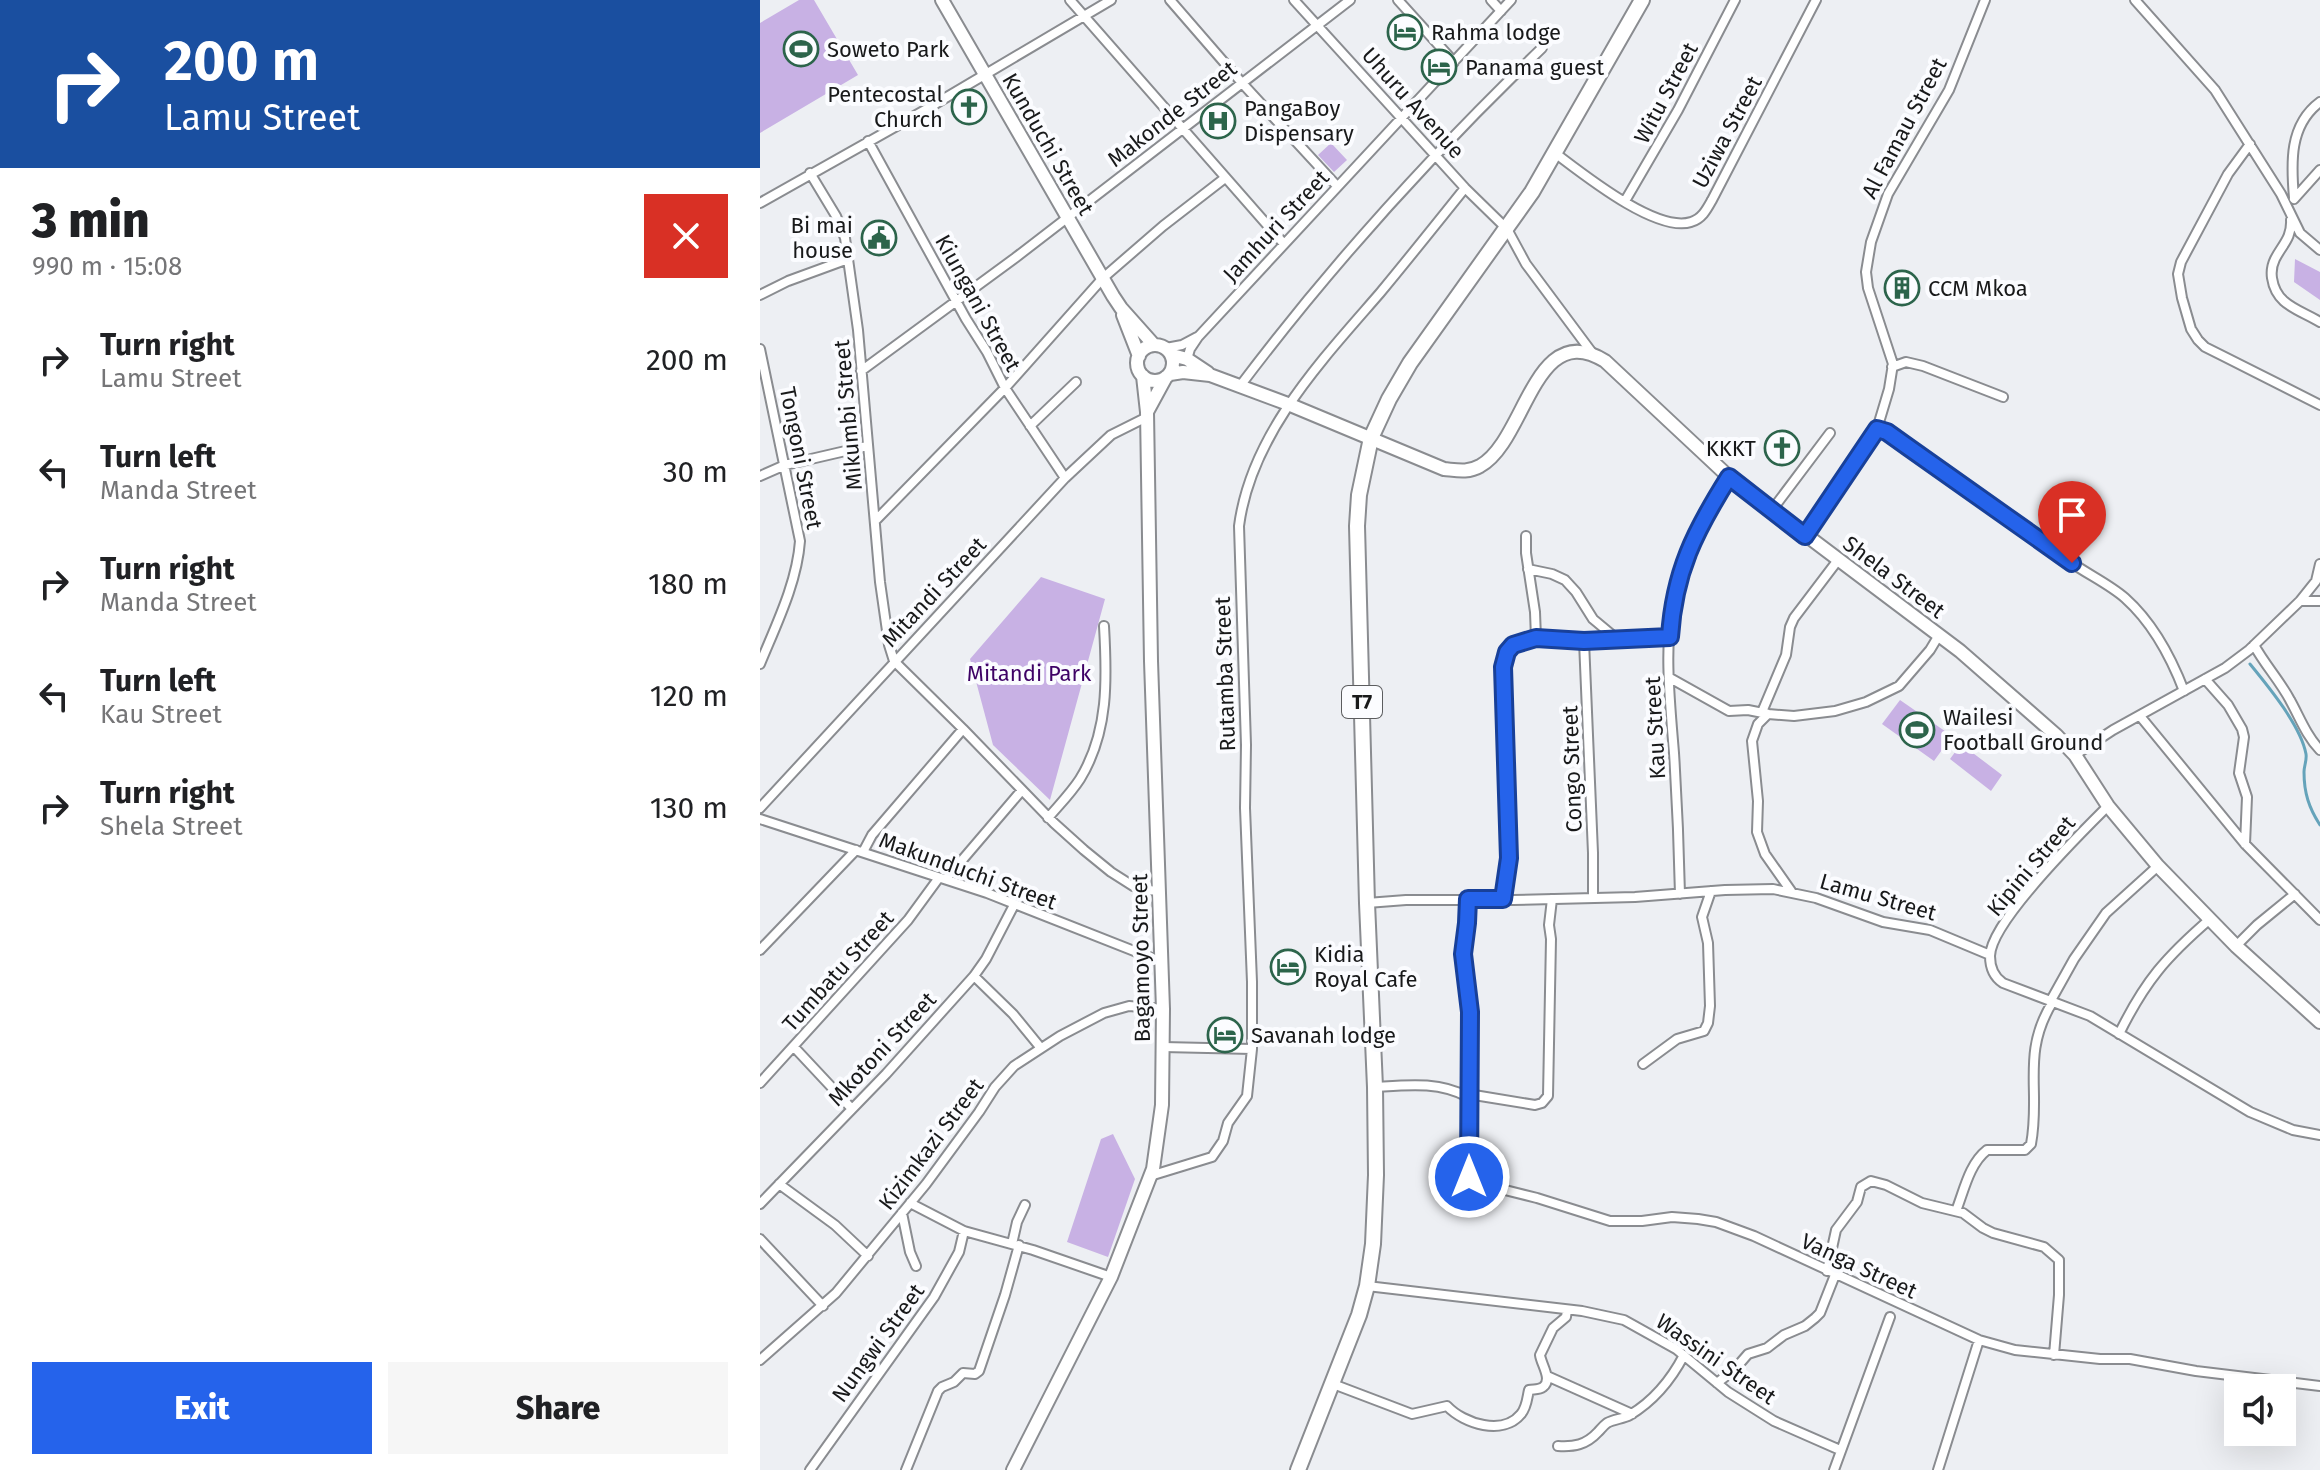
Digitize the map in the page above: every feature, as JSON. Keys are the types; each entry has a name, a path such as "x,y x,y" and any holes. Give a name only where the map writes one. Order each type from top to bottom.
{"highway":[{"name":"T7","path":"1298,1470 1333,1384 1367,1286 1375,1217 1375,1087 1357,526 1359,495 1371,438 1410,363 1507,229 1555,153 1642,0"}],"main road":[{"name":"Kunduchi Street","path":"942,0 1121,308"},
{"path":"1121,308 1139,356 1138,366 1143,376 1152,381 1183,372 1210,375 1444,469 1461,471 1475,469 1486,462 1504,442 1539,376 1552,362 1563,354 1576,351 1593,354"},
{"path":"1121,308 1164,349 1173,367 1147,415"},
{"path":"1139,356 1145,348 1164,349 1187,359 1210,375"},
{"name":"Shela Street","path":"1593,354 1605,361 1729,477 1939,635 2011,695 2075,755 2108,806 2158,866 2236,946 2320,1022"},
{"name":"Bagamoyo Street","path":"1013,1470 1111,1277 1150,1176 1162,1105 1162,962 1151,661 1147,415 1143,376"}],"street":[{"path":"1070,0 1284,244"},
{"path":"760,203 1111,0"},
{"path":"1170,0 1337,186"},
{"name":"Uhuru Avenue","path":"1294,0 1465,188 1507,229 1526,264 1593,354"},
{"name":"Makonde Street","path":"861,371 1015,258 1350,0"},
{"path":"1398,0 1454,62"},
{"path":"1491,0 1501,11"},
{"name":"Jamhuri Street","path":"1198,337 1511,0"},
{"name":"Witu Street","path":"1625,201 1678,110 1735,0"},
{"name":"Uziwa Street","path":"1555,153 1594,182 1655,219 1690,223 1699,218 1712,200 1816,0"},
{"name":"Al Famau Street","path":"1805,536 1877,429 1892,367 1887,340 1871,302 1866,278 1871,242 1888,194 1949,90 1985,0"},
{"path":"2135,0 2215,90 2287,206 2300,233 2320,250"},
{"path":"1240,386 1280,333 1435,154 1542,48"},
{"path":"2294,198 2292,158 2295,142 2306,114 2320,102"},
{"name":"Kiungani Street","path":"868,141 1005,388 1065,478"},
{"path":"2250,144 2228,174 2181,262 2178,274 2182,298 2191,329 2205,347 2320,405"},
{"path":"2287,206 2320,170"},
{"name":"Mikumbi Street","path":"810,173 836,216 845,238 858,330 883,606 894,661"},
{"path":"876,520 1005,388 1103,278 1225,178"},
{"name":"Rutamba Street","path":"1150,1176 1212,1157 1228,1123 1247,1096 1252,1049 1250,891 1245,808 1239,526 1246,492 1288,404 1465,188"},
{"path":"2291,219 2289,237 2274,261 2271,273 2274,289 2284,302 2320,322"},
{"path":"760,295 848,259"},
{"path":"1164,349 1198,337"},
{"path":"1187,359 1198,337"},
{"name":"Tongoni Street","path":"760,349 800,541 799,560 760,664"},
{"path":"1892,367 1906,362 1923,366 2003,397"},
{"path":"1030,426 1076,382"},
{"name":"Mitandi Street","path":"760,808 1065,478 1111,435 1147,415"},
{"path":"1877,429 1887,432 2125,598 2163,645 2184,691"},
{"path":"1772,510 1830,433"},
{"path":"760,476 785,465 867,446"},
{"name":"Kau Street","path":"1680,894 1670,678 1673,599 1694,538 1729,477"},
{"path":"1526,536 1536,638"},
{"path":"1792,892 1765,854 1757,832 1758,801 1752,741 1786,655 1794,618 1838,560"},
{"path":"2075,755 2252,648 2300,601 2316,581 2320,564"},
{"path":"1528,569 1565,580 1593,619 1617,640"},
{"path":"2300,601 2320,601"},
{"path":"1048,818 1079,780 1097,742 1107,685 1104,626"},
{"path":"1670,678 1725,709 1794,716 1835,711 1866,702 1899,686 1914,671 1939,635"},
{"path":"1503,899 1509,858 1503,667 1507,652 1513,645 1536,638 1584,641 1670,637"},
{"name":"Congo Street","path":"1584,641 1593,896"},
{"path":"2252,648 2288,696 2308,735 2320,750"},
{"path":"894,661 1048,818 1111,872 1133,886 1160,891"},
{"path":"2205,679 2228,705 2242,729 2243,750 2239,773 2247,797 2245,844"},
{"path":"2140,716 2245,844 2320,920"},
{"path":"760,950 859,851 963,729"},
{"name":"Tumbatu Street","path":"760,1083 1022,790"},
{"name":"Kipini Street","path":"1990,955 2004,923 2036,881 2108,806"},
{"name":"Makunduchi Street","path":"760,819 942,879 1162,962"},
{"path":"1956,1211 1983,1153 1987,1150 2025,1150 2031,1144 2035,1044 2041,1022 2074,959 2100,921 2158,866"},
{"name":"Lamu Street","path":"1367,903 1773,889 1816,898 1883,922 1930,930 1990,955"},
{"path":"1643,1064 1677,1039 1704,1031 1708,1023 1708,943 1702,917 1711,891"},
{"path":"2236,946 2295,894"},
{"name":"Vanga Street","path":"1468,899 1463,954 1470,1012 1468,1166 1473,1182 1610,1221 1672,1217 1716,1222 1754,1236 1979,1340 2015,1350 2130,1359 2196,1371 2320,1386"},
{"path":"1375,1087 1419,1084 1448,1088 1468,1095 1535,1105 1542,1103 1548,1096 1549,925 1552,899"},
{"name":"Mkotoni Street","path":"760,1204 886,1074 974,976 1014,905"},
{"path":"2119,1034 2148,981 2178,947 2210,919"},
{"path":"1990,955 1993,974 1998,979 2090,1016 2250,1112 2293,1130 2320,1135"},
{"path":"974,976 1013,1014 1040,1047"},
{"name":"Kizimkazi Street","path":"761,1356 823,1306 868,1256 1004,1076 1040,1047 1104,1013 1129,1006 1163,1009"},
{"path":"794,1047 852,1109"},
{"path":"1163,1047 1252,1049"},
{"path":"1717,1383 1748,1354 1767,1348 1820,1313 1831,1273 1836,1230 1857,1202 1861,1187 1876,1181 1922,1203 1967,1215 1993,1233 2044,1247 2056,1256 2060,1266 2054,1355"},
{"path":"779,1184 835,1225 868,1256"},
{"path":"910,1203 964,1231 1015,1244 1111,1277"},
{"path":"906,1470 938,1391 963,1373 975,1374 979,1371 1005,1295 1017,1222 1025,1205"},
{"path":"902,1213 916,1266"},
{"name":"Nungwi Street","path":"810,1470 934,1297 959,1252 964,1231"},
{"path":"760,1239 823,1306"},
{"name":"Wassini Street","path":"1367,1286 1600,1314 1624,1320 1684,1355 1743,1403 1774,1421 1840,1450"},
{"path":"1333,1384 1412,1414 1447,1406 1453,1413 1468,1420 1495,1427 1520,1416 1527,1403 1528,1391 1544,1386 1547,1376 1540,1355 1553,1328 1566,1317 1567,1310"},
{"path":"1834,1470 1890,1317"},
{"path":"1938,1470 1979,1340"},
{"path":"1558,1446 1576,1446 1594,1436 1605,1424 1632,1414 1661,1390 1684,1355"},
{"path":"1547,1376 1632,1414"}],"green space":[{"name":"Soweto Park","path":"799,0 814,0 858,75 760,133 760,23"},
{"path":"1331,143 1347,160 1334,172 1318,155"},
{"path":"2295,259 2320,272 2320,300 2294,282"},
{"name":"Mitandi Park","path":"1041,577 1105,599 1050,800 993,745 970,659"},
{"name":"Wailesi Football Ground","path":"1900,700 1952,736 1934,761 1882,724"},
{"path":"1961,744 2002,775 1991,791 1950,759"},
{"path":"1113,1134 1135,1179 1108,1257 1067,1242 1101,1139"}],"waterway":[{"path":"2250,664 2298,731 2306,756 2306,794 2320,825"}],"place":[{"name":"Rahma lodge","path":"1405,32"},
{"name":"Soweto Park","path":"801,49"},
{"name":"Panama guest","path":"1439,67"},
{"name":"Pentecostal Church","path":"969,107"},
{"name":"PangaBoy Dispensary","path":"1218,121"},
{"name":"Bi mai house","path":"879,238"},
{"name":"CCM Mkoa","path":"1902,288"},
{"name":"KKKT","path":"1782,448"},
{"name":"Wailesi Football Ground","path":"1917,730"},
{"name":"Kidia Royal Cafe","path":"1288,967"},
{"name":"Savanah lodge","path":"1225,1035"}],"route":[{"path":"1469,1177 1470,1012 1463,954 1468,899 1503,899 1505,888 1509,858 1503,667 1507,652 1513,645 1536,638 1584,641 1670,637 1673,599 1681,570 1712,503 1729,477 1805,536 1877,429 1887,432 2072,563"}]}
